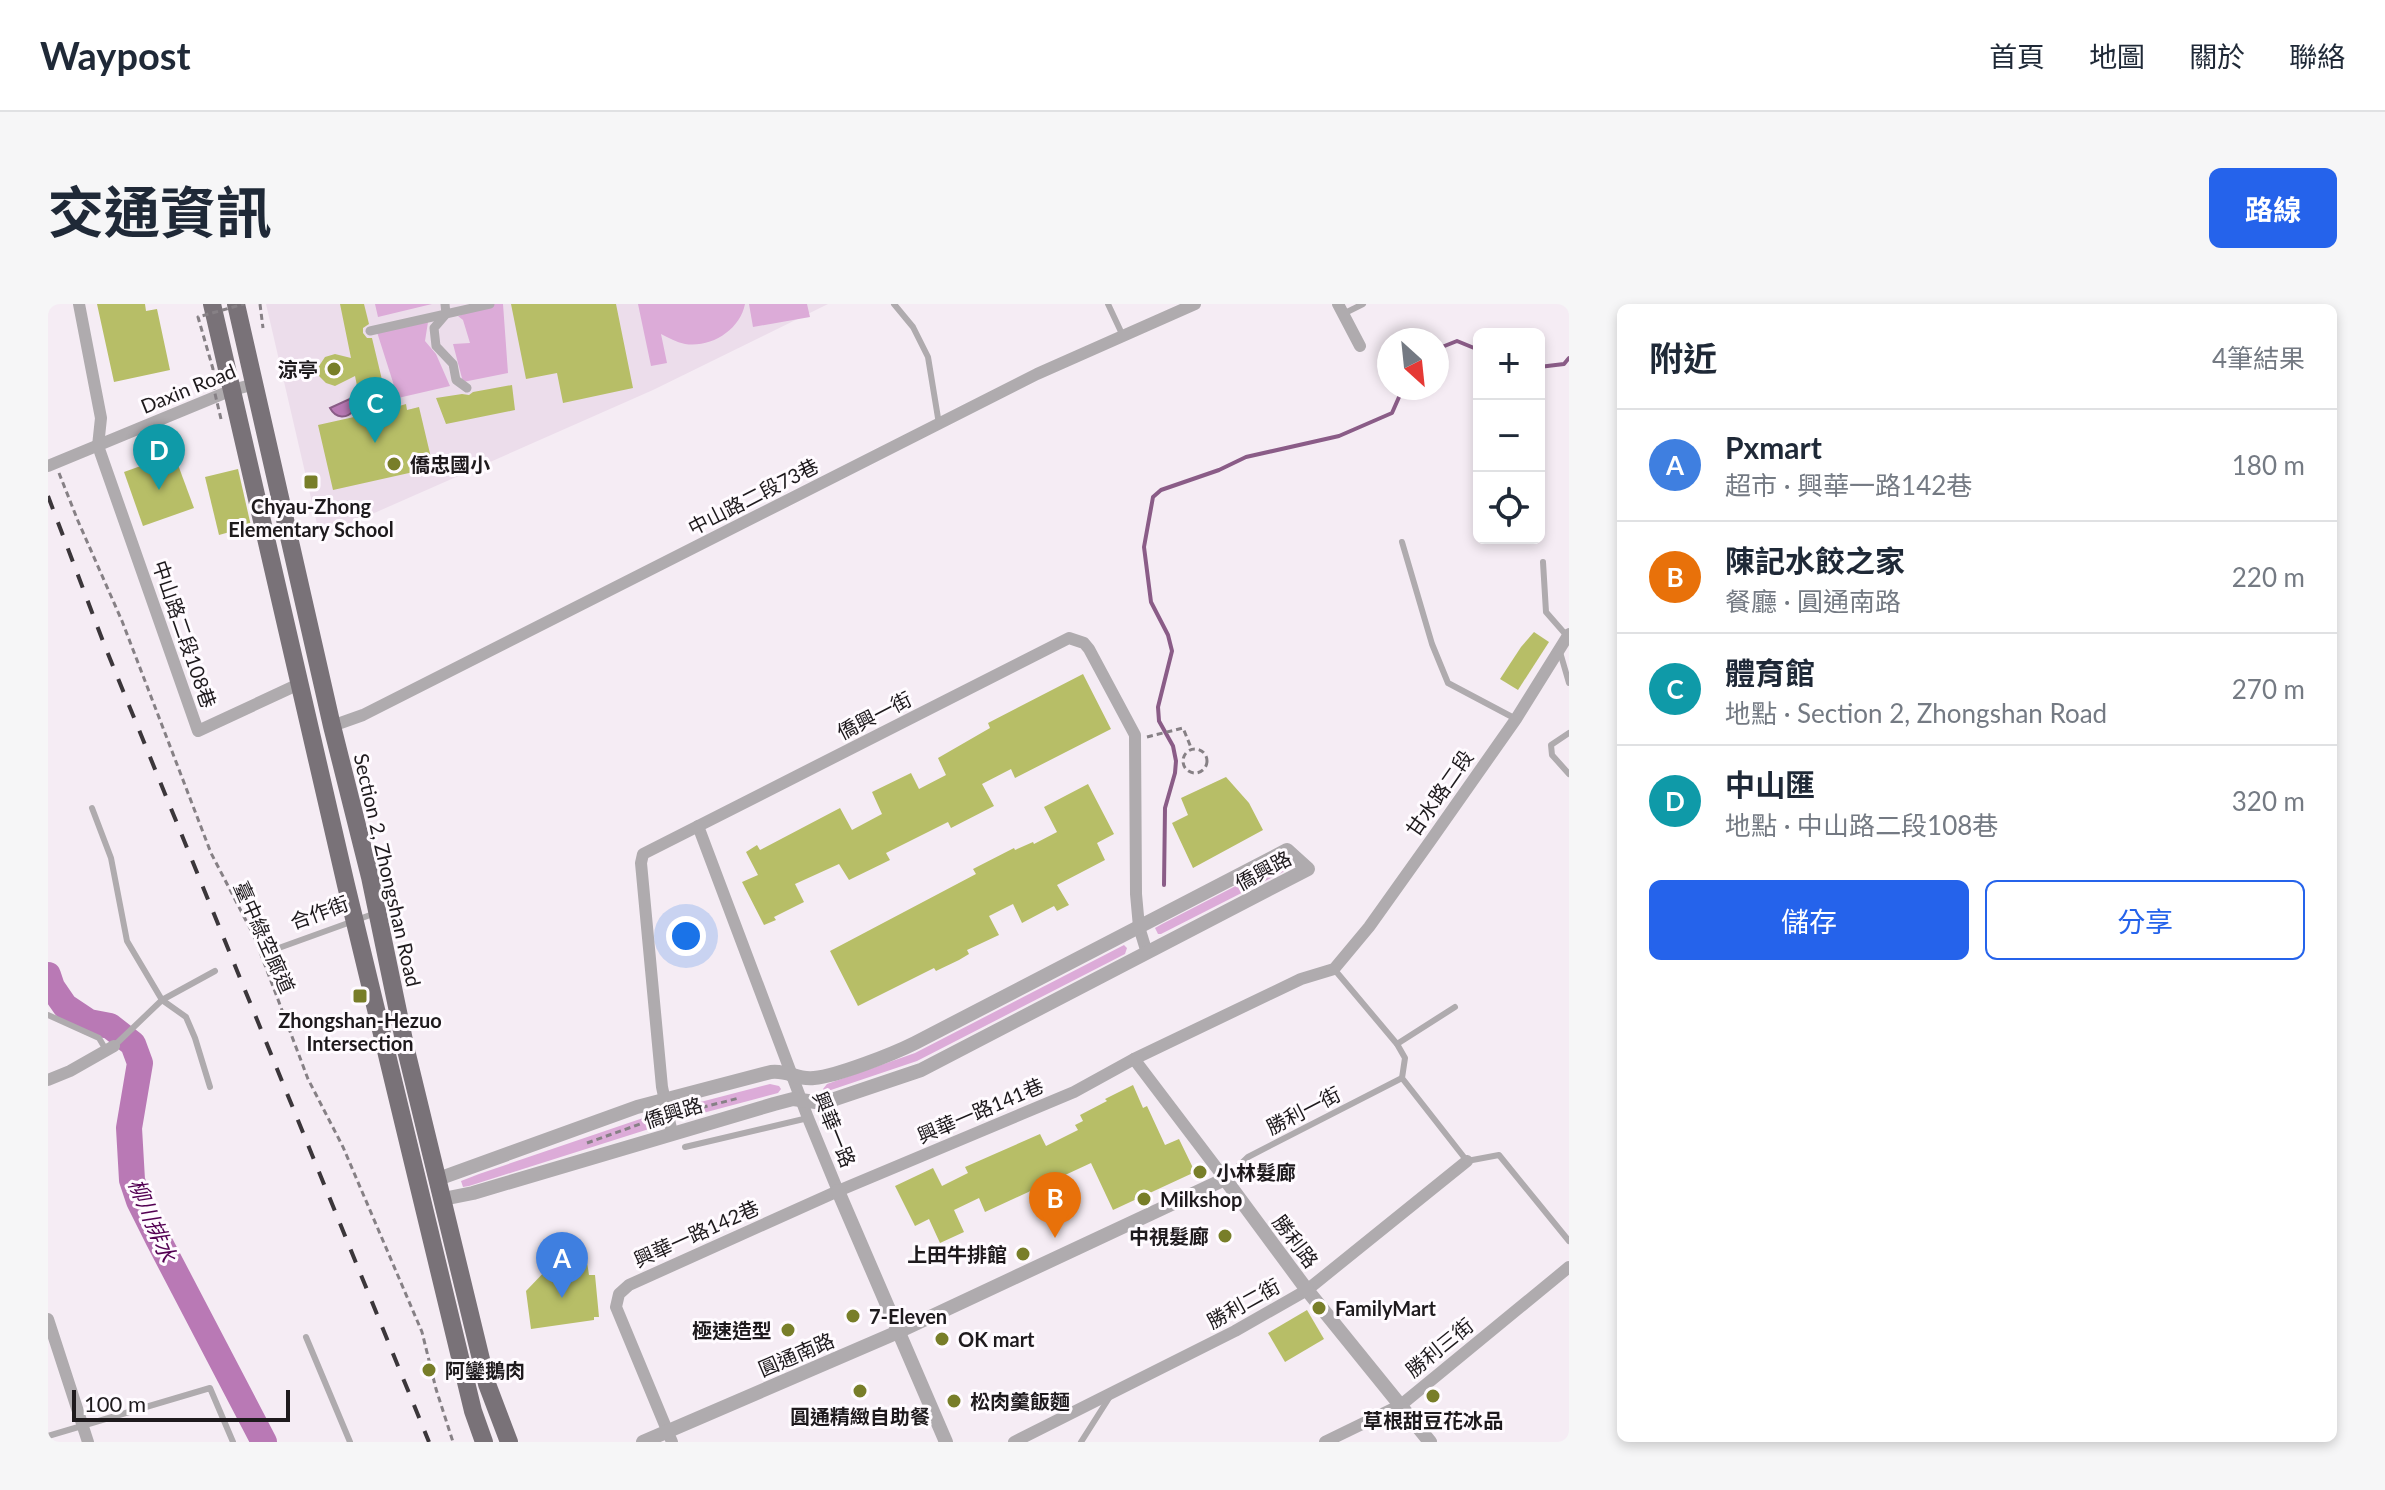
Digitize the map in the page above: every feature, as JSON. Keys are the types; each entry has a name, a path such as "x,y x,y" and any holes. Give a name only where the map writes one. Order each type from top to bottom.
{"main road":[{"path":"212,304 355,921 473,1411 484,1442"},
{"name":"Section 2, Zhongshan Road","path":"236,304 332,726 370,877 406,1050 487,1384 509,1442"}],"street":[{"path":"79,304 101,418 98,446"},
{"path":"370,331 445,309 490,304"},
{"name":"中山路二段73巷","path":"332,726 363,715 1037,374 1195,304"},
{"path":"445,309 434,328 436,346 453,364 456,380 467,388"},
{"path":"1341,309 1360,346"},
{"name":"Daxin Road","path":"52,465 232,390 255,384"},
{"name":"中山路二段108巷","path":"98,446 198,731 299,684"},
{"name":"甘水路二段","path":"1334,969 1369,927 1516,719 1568,635"},
{"name":"僑興一街","path":"672,1133 664,1100 641,863 643,854 1069,638 1084,643 1089,649 1135,735 1136,894 1139,927 1147,953"},
{"name":"興華一路","path":"698,826 808,1118 946,1442"},
{"name":"僑興路","path":"438,1179 637,1107 771,1072 783,1071 803,1079 818,1078 907,1047 1287,850 1308,869 921,1070 823,1103 793,1099 749,1110 487,1189 443,1199"},
{"name":"興華一路141巷","path":"838,1191 1074,1092 1134,1059 1301,979 1334,969"},
{"path":"48,1080 110,1048"},
{"name":"勝利路","path":"1134,1059 1307,1290 1430,1442"},
{"name":"勝利二街","path":"1014,1442 1235,1331 1307,1290 1467,1161"},
{"name":"圓通南路","path":"643,1442 669,1437 1225,1179"},
{"name":"興華一路142巷","path":"669,1437 616,1307 619,1294 629,1285 838,1191"},
{"name":"勝利三街","path":"1325,1442 1401,1405 1569,1267"},
{"path":"48,1319 88,1442"}],"lane":[{"path":"894,304 913,327 928,357 939,424"},
{"path":"1108,304 1123,336"},
{"path":"1341,309 1363,304"},
{"path":"1402,542 1432,644 1448,683 1516,719"},
{"path":"1543,562 1546,612 1568,635"},
{"path":"1559,648 1569,683"},
{"path":"1569,733 1551,745 1552,755 1569,774"},
{"path":"92,808 111,858 127,941 162,1000 186,1017 210,1087"},
{"name":"合作街","path":"276,949 376,912"},
{"path":"1334,969 1397,1044 1405,1058 1402,1078 1467,1161 1499,1155 1569,1241"},
{"path":"48,1015 99,1038 110,1048 162,1000 215,971"},
{"path":"1397,1044 1455,1007"},
{"name":"勝利一街","path":"1225,1179 1248,1157 1402,1078"},
{"path":"685,1147 808,1118"},
{"path":"306,1337 350,1442"},
{"path":"48,1436 210,1388 233,1442"},
{"path":"1081,1442 1111,1395"}],"path":[{"path":"221,419 212,381 213,369 198,317 244,304"},
{"path":"260,304 263,328"},
{"name":"臺中綠空廊道","path":"52,465 122,621 211,853 254,936 308,1079 343,1147 417,1319 453,1442"},
{"path":"1145,737 1183,728 1192,750"},
{"path":"1192,750 1200,750 1206,755 1205,767 1199,772 1188,771 1183,764 1184,757 1192,750"},
{"path":"692,1110 745,1097"}],"shaded area":[{"name":"僑忠國小","path":"266,304 828,304 653,390 320,537"},
{"path":"375,304 432,304 378,317"},
{"path":"493,304 503,304 508,373 463,382 453,344 470,343 463,320 458,316"},
{"path":"638,304 745,304 731,329 714,340 685,344 661,334 667,363 651,366"},
{"path":"749,304 807,304 810,317 753,327"},
{"path":"428,322 425,341 436,354 450,386 398,398 376,329"},
{"path":"354,397 354,410 348,415 338,416 332,412 330,408"},
{"path":"1280,863 1285,865 1285,871 1158,934 1155,928"},
{"path":"1124,945 1127,948 1125,954 917,1061 825,1092 823,1089 827,1084 915,1053"},
{"path":"770,1084 781,1089 778,1093 688,1117 682,1115 681,1108 685,1106"},
{"path":"649,1116 654,1124 649,1129 463,1187 461,1181 479,1174"}],"building":[{"path":"97,304 145,304 146,311 157,309 170,370 114,382"},
{"path":"340,304 364,304 369,324 363,328 363,333 367,338 372,338 389,409 406,404 407,410 419,407 432,462 417,466 418,471 333,490 318,425 363,415 355,376 335,386 319,376 319,366 325,357 335,354 351,358"},
{"path":"511,304 616,304 633,388 563,403 557,373 526,379"},
{"path":"512,385 515,410 446,424 436,398 469,395"},
{"path":"174,454 194,508 143,526 124,472"},
{"path":"238,469 251,526 219,535 205,477"},
{"path":"1534,632 1549,642 1518,690 1500,679"},
{"path":"1083,674 1111,729 1015,778 1011,769 982,784 994,806 951,828 948,822 886,853 890,860 849,880 839,864 795,884 804,902 764,925 742,882 758,875 746,852 757,845 760,850 840,808 852,830 882,814 872,792 911,773 919,789 946,775 938,758 990,728 988,723"},
{"path":"1226,777 1249,803 1263,830 1193,868 1172,823 1188,815 1181,798"},
{"path":"1088,784 1114,834 1097,843 1105,860 1057,885 1069,905 1057,911 1054,906 1022,923 1013,904 989,916 999,935 967,950 969,954 959,960 936,971 934,968 858,1006 830,951 976,874 973,869 1014,848 1034,844 1057,832 1044,807"},
{"path":"1133,1085 1143,1108 1147,1106 1165,1145 1179,1139 1195,1172 1113,1210 1091,1163 985,1212 979,1198 954,1210 964,1232 940,1243 929,1219 915,1226 895,1186 933,1168 942,1186 968,1173 965,1167 1040,1134 1046,1146 1078,1130 1075,1125 1083,1121 1080,1115"},
{"path":"587,1262 589,1275 595,1275 599,1317 531,1329 526,1291 550,1266"},
{"path":"1307,1310 1324,1339 1285,1362 1268,1333"}],"waterway":[{"path":"1449,344 1457,341 1473,348"},
{"path":"1545,366 1564,364 1569,358"},
{"path":"1164,885 1165,808 1176,761 1173,746 1159,721 1158,707 1172,651 1168,635 1151,602 1144,547 1153,497 1161,490 1246,457 1339,436 1392,413 1398,400"},
{"name":"柳川排水","path":"48,975 65,1006 89,1022 110,1026 133,1044 140,1063 129,1128 132,1180 159,1241 264,1442"}],"railway":[{"path":"48,496 104,644 429,1442"}],"place":[{"name":"涼亭","path":"334,369"},
{"name":"體育館","path":"375,443"},
{"name":"僑忠國小","path":"394,464"},
{"name":"Chyau-Zhong Elementary School","path":"311,482"},
{"name":"中山匯","path":"159,490"},
{"name":"Zhongshan-Hezuo Intersection","path":"360,996"},
{"name":"小林髮廊","path":"1200,1172"},
{"name":"Milkshop","path":"1144,1199"},
{"name":"中視髮廊","path":"1225,1236"},
{"name":"陳記水餃之家","path":"1055,1238"},
{"name":"上田牛排館","path":"1023,1254"},
{"name":"Pxmart","path":"562,1298"},
{"name":"FamilyMart","path":"1319,1308"},
{"name":"7-Eleven","path":"853,1316"},
{"name":"極速造型","path":"788,1330"},
{"name":"OK mart","path":"942,1339"},
{"name":"阿鑾鵝肉","path":"429,1370"},
{"name":"圓通精緻自助餐","path":"860,1391"},
{"name":"草根甜豆花冰品","path":"1433,1396"},
{"name":"松肉羹飯麵","path":"954,1401"}]}
